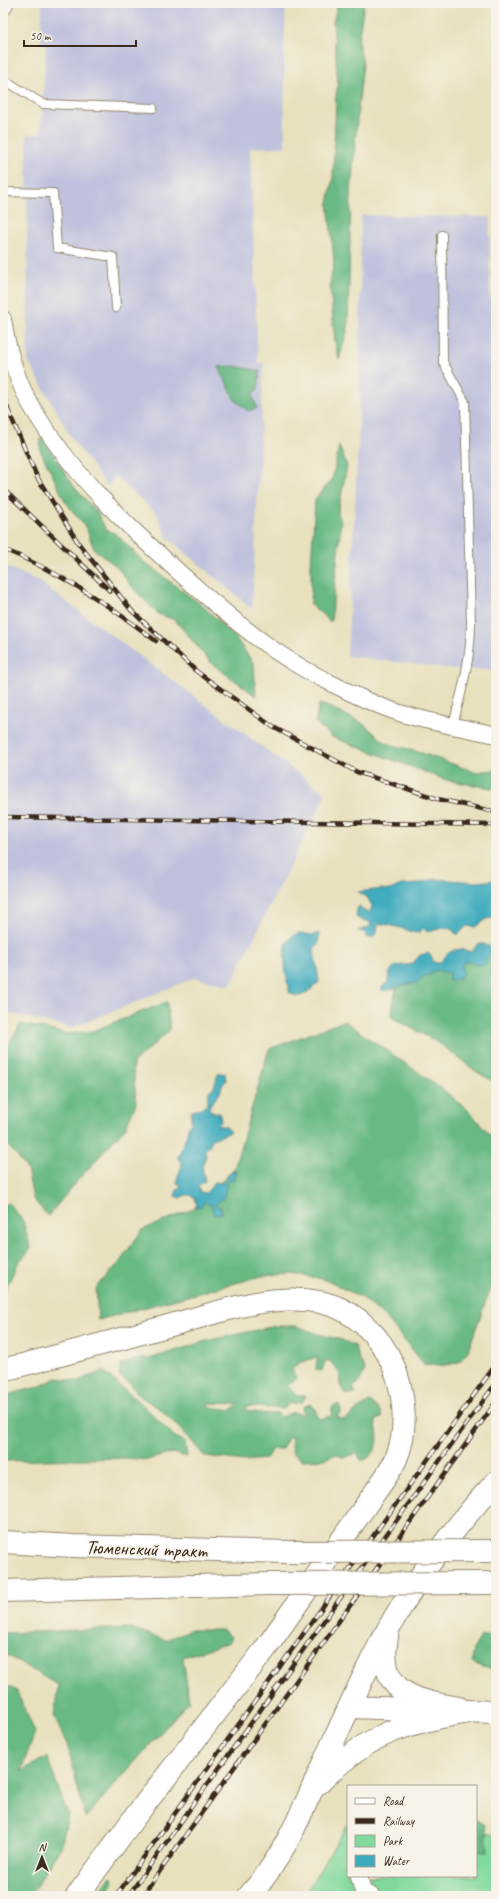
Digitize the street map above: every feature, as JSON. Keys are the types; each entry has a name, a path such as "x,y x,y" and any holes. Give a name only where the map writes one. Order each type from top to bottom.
{"main road":[{"path":"3,1370 250,1304 298,1299 322,1302 345,1311 360,1321 375,1335 388,1353 397,1374 402,1394 403,1415 401,1438 396,1459 385,1478 266,1648 134,1818 77,1896"},
{"path":"249,1896 263,1880 284,1848 389,1627 418,1581 480,1499 496,1482"},
{"name":"Тюменский тракт","path":"3,1542 73,1546 289,1552 496,1551"},
{"name":"Тюменский тракт","path":"8,1592 271,1584 496,1583"},
{"path":"389,1627 384,1652 386,1669 394,1683 409,1695 430,1703 486,1712"},
{"path":"350,1707 486,1712"},
{"path":"311,1791 350,1754 391,1730 434,1718 486,1712"}],"street":[{"path":"3,8 5,3"},
{"path":"3,319 7,344 16,373 27,398 44,426 71,463 135,533 215,604 289,661 358,696 402,714 496,735"},
{"path":"359,1877 363,1892 372,1896"}],"lane":[{"path":"3,79 43,104 153,108"},
{"path":"3,192 27,191 53,193 57,248 113,258 116,308"},
{"path":"442,234 443,362 465,402 471,623 471,645 467,669 453,725"}],"shaded area":[{"path":"42,3 286,3 284,51 285,147 250,148 258,363 264,363 252,609 167,537 157,514 116,477 107,486 71,437 28,361 27,134 41,134 46,44 41,43"},
{"path":"361,215 490,217 490,298 496,299 496,670 454,669 347,656 359,428"},
{"path":"3,565 38,581 326,794 230,985 194,978 72,1028 3,1012"}],"green space":[{"path":"338,3 364,3 358,43 363,64 351,192 348,328 339,360 335,342 330,285 334,260 328,203 333,178 336,95 338,85 333,22"},
{"path":"234,366 260,371 258,389 252,394 257,408 248,411 235,400 219,367"},
{"path":"41,436 75,488 97,512 106,530 115,533 144,562 204,607 235,637 254,664 256,696 211,663 175,620 158,614 132,587 117,567 94,549 86,528 65,501 40,450"},
{"path":"339,446 347,466 338,512 341,522 331,622 311,605 311,565 315,499 332,480"},
{"path":"319,704 329,707 362,723 386,743 422,753 475,772 496,770 496,789 446,780 332,737 315,722"},
{"path":"496,950 496,1083 477,1072 439,1043 391,1017 397,983 452,959"},
{"path":"167,1002 170,1030 133,1063 136,1104 125,1128 48,1216 33,1199 27,1169 6,1143 3,1131 3,1053 21,1024 68,1034 92,1031"},
{"path":"344,1021 438,1086 466,1108 496,1141 496,1273 468,1351 458,1363 438,1366 424,1364 384,1316 361,1297 323,1279 292,1274 262,1276 98,1320 96,1288 119,1263 142,1230 193,1209 234,1169 269,1049"},
{"path":"9,1203 23,1221 31,1249 19,1262 3,1293 3,1206"},
{"path":"275,1326 297,1326 318,1334 342,1340 355,1346 357,1355 365,1370 359,1383 353,1387 355,1394 345,1394 340,1385 339,1372 330,1361 325,1361 322,1371 316,1370 317,1357 299,1363 292,1370 296,1378 288,1386 296,1396 306,1396 302,1402 288,1404 284,1409 248,1406 245,1410 266,1414 278,1413 282,1417 293,1412 303,1415 302,1407 310,1404 316,1411 318,1419 332,1416 332,1407 339,1404 341,1411 337,1417 344,1420 370,1402 380,1411 382,1418 375,1420 378,1443 374,1452 365,1460 361,1460 357,1453 344,1458 336,1454 325,1459 302,1460 292,1450 292,1436 288,1438 282,1449 272,1449 266,1459 244,1461 204,1456 189,1438 160,1409 138,1395 131,1384 119,1376 121,1364 143,1358 149,1359 206,1341","holes":["211,1403 238,1404 231,1410 206,1406"]},
{"path":"103,1371 146,1408 175,1437 185,1441 187,1457 172,1453 147,1460 126,1458 3,1461 3,1403 10,1394 38,1387 57,1378 77,1381"},
{"path":"131,1628 165,1640 190,1630 223,1630 231,1637 230,1642 183,1657 189,1701 85,1818 68,1747 54,1716 58,1685 3,1653 3,1633"},
{"path":"481,1636 496,1636 496,1669 482,1667 472,1662 474,1648"},
{"path":"3,1684 16,1690 35,1732 21,1771 47,1757 68,1815 61,1847 30,1896 3,1896"},
{"path":"477,1821 485,1825 488,1852 477,1849"},
{"path":"347,1826 347,1877 477,1877 477,1832 496,1835 496,1896 304,1896"},
{"path":"111,1876 114,1882 109,1890 103,1895 97,1896"}],"water":[{"path":"435,879 477,882 496,880 496,917 486,919 475,927 467,926 459,934 456,934 451,929 443,928 427,932 423,928 420,932 415,933 381,924 378,924 377,933 372,938 367,937 364,932 358,931 370,927 370,921 363,921 356,917 357,909 359,906 366,912 370,912 372,906 367,897 358,892 381,889 390,890 401,885 417,884"},
{"path":"300,933 313,935 319,933 319,944 314,948 319,982 305,994 297,996 289,992 289,985 287,983 287,976 285,973 285,948 288,940"},
{"path":"479,943 492,947 496,945 496,952 491,953 485,965 476,965 471,961 463,963 461,967 463,972 461,978 449,981 449,973 435,970 430,975 424,976 418,983 384,991 382,990 382,987 388,982 390,971 393,968 412,964 420,955 428,953 432,957 433,962 440,963 449,953 457,950 466,950 471,952"},
{"path":"225,1073 226,1081 222,1085 219,1095 210,1105 209,1110 214,1113 220,1113 221,1122 217,1126 225,1126 229,1130 229,1133 212,1139 209,1146 205,1149 206,1156 202,1166 205,1181 198,1186 200,1192 206,1193 215,1182 224,1183 230,1172 235,1171 237,1173 233,1180 227,1182 224,1197 216,1204 217,1207 221,1207 222,1213 213,1215 212,1205 204,1202 202,1206 197,1207 195,1198 191,1195 186,1195 180,1198 175,1196 177,1190 180,1189 180,1184 177,1183 177,1180 182,1162 178,1159 178,1157 187,1134 188,1126 191,1124 191,1112 207,1105 209,1091 214,1087 218,1074"}],"railway":[{"path":"3,392 8,410 37,477 79,544 131,610 196,671 273,727 357,772 438,799 496,812"},
{"path":"3,489 110,591"},
{"path":"3,549 63,578 101,602 156,641"},
{"path":"3,817 496,825"},
{"path":"116,1896 496,1364"},
{"path":"128,1896 328,1615 496,1383"},
{"path":"142,1896 496,1402"}]}
